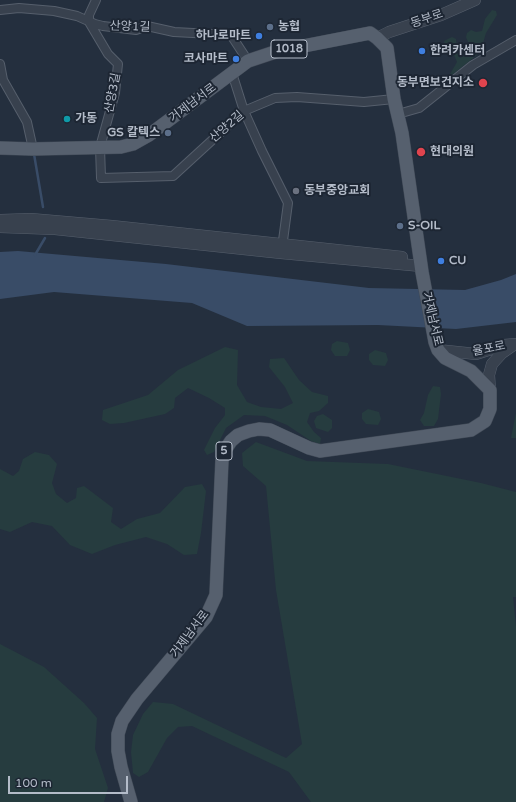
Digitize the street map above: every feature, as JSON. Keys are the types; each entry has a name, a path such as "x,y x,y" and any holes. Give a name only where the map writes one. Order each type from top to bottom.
{"main road":[{"name":"거제남서로","path":"0,148 33,149 121,147 133,144 149,135 248,62 278,51 370,34 378,38 387,48 421,268 437,346 445,358 471,371 490,390 490,409 485,421 471,430 320,451 303,446 270,430 249,430 238,435 231,441 225,450 222,460 216,595 206,617 137,700 122,721 118,734 118,751 121,767 131,802"}],"street":[{"path":"89,22 89,15 96,0"},
{"name":"동부로","path":"378,38 389,32 441,15 475,0"},
{"name":"산양1길","path":"0,10 19,8 54,11 77,16 89,22 103,26 136,30 147,26 174,32 231,35 248,62"},
{"name":"산양3길","path":"89,22 108,54 118,64 115,93 100,147"},
{"path":"398,114 419,108 473,65 516,40"},
{"path":"0,64 3,80 27,122 33,149"},
{"path":"232,73 244,111 288,203 282,249"},
{"name":"산양2길","path":"100,147 101,178 173,176 244,111 275,98 297,97 364,102 394,100"},
{"path":"0,220 31,219 112,226 421,268"},
{"path":"0,227 55,228 282,249 380,263 386,267 421,268"},
{"path":"490,390 489,375 492,364 502,353 516,344"},
{"name":"율포로","path":"437,346 476,354 504,345 516,344"}],"green space":[{"path":"492,10 496,11 497,15 486,33 481,50 452,75 450,74 457,62 455,57 445,46 444,41 452,37 456,39 457,53 460,58 466,55 474,47 473,44 468,42 466,37 467,33 471,30 476,32 482,31 485,19"},
{"path":"337,341 348,343 350,350 347,356 335,356 331,350 332,344"},
{"path":"225,347 238,350 237,385 247,402 261,407 281,409 293,403 285,387 269,367 270,359 284,358 299,380 312,392 328,396 328,403 319,411 310,413 307,422 314,432 321,438 320,444 311,441 287,425 265,416 244,415 226,428 214,452 207,455 204,450 215,428 225,415 225,408 188,388 175,398 174,408 165,414 124,423 110,424 102,420 103,410 148,395 178,370"},
{"path":"375,350 386,353 388,360 385,366 373,365 369,360 369,354"},
{"path":"433,386 440,387 441,394 438,419 434,426 424,426 420,420 424,413 428,395"},
{"path":"368,409 379,412 381,419 378,425 366,424 362,419 362,413"},
{"path":"516,413 516,438 511,438"},
{"path":"323,414 332,420 332,428 328,432 316,428 314,421 317,416"},
{"path":"256,442 307,461 388,464 481,483 516,492 516,597 513,597 516,626 516,802 311,802 289,772 192,726 178,727 167,738 148,772 139,777 133,773 131,752 133,735 143,714 153,702 173,704 286,758 302,744 276,590 266,486 243,466 242,453"},
{"path":"35,452 49,455 57,464 52,483 56,494 67,503 76,498 77,488 84,486 113,508 111,522 121,529 137,519 160,513 185,487 202,484 206,491 197,554 184,555 167,544 146,537 115,545 92,554 70,545 52,526 32,522 10,532 0,529 0,469 13,476 19,471 23,459"},
{"path":"0,644 44,667 84,703 97,718 95,749 108,788 104,802 0,802"}],"water":[{"path":"18,251 166,264 369,288 465,290 501,280 516,274 516,322 456,329 378,325 247,326 192,303 54,292 0,299 0,252"}],"waterway":[{"path":"34,154 43,207"},
{"path":"35,255 45,238"}],"place":[{"name":"농협","path":"270,27"},
{"name":"하나로마트","path":"259,36"},
{"name":"한려카센터","path":"422,51"},
{"name":"코사마트","path":"236,59"},
{"name":"동부면보건지소","path":"483,83"},
{"name":"가동","path":"67,119"},
{"name":"GS 칼텍스","path":"168,133"},
{"name":"현대의원","path":"421,152"},
{"name":"동부중앙교회","path":"296,191"},
{"name":"S-OIL","path":"400,226"},
{"name":"CU","path":"441,261"}]}
